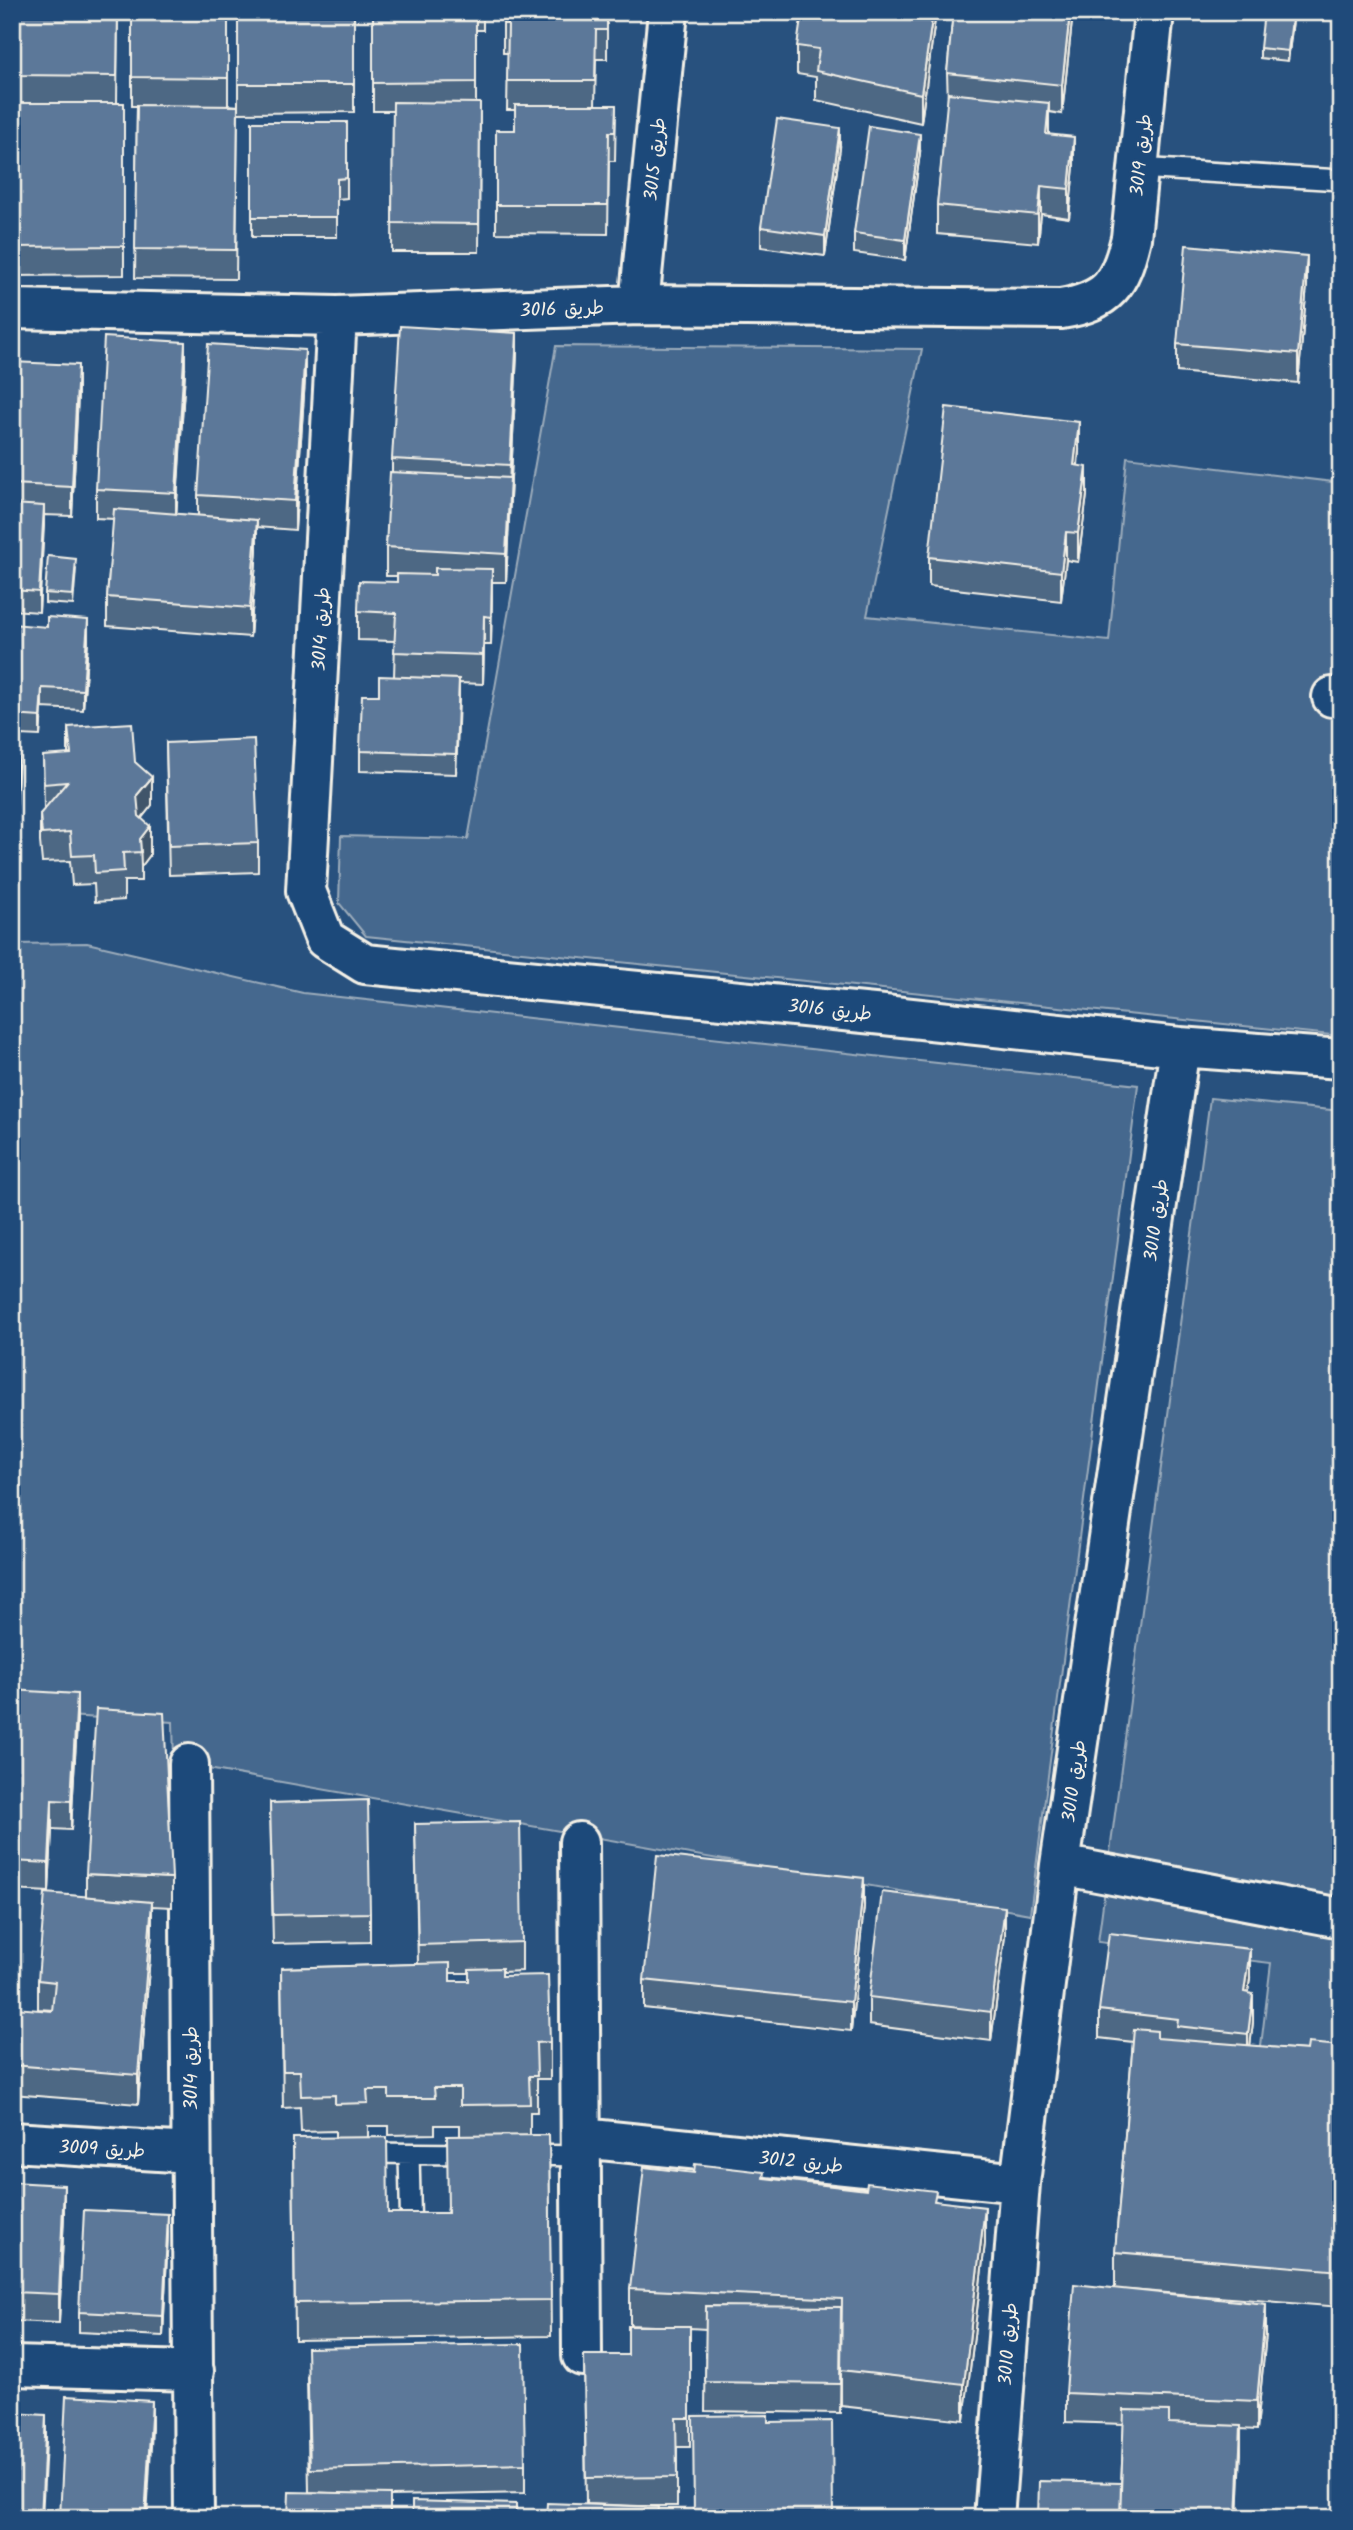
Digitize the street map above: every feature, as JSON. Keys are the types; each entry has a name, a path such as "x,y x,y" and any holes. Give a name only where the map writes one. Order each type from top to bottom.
{"street":[{"name":"طريق 3015","path":"639,305 668,12"},
{"name":"طريق 3019","path":"1107,291 1124,268 1130,239 1154,12"},
{"name":"طريق 3016","path":"12,309 337,316 639,305 1061,309 1087,305 1107,291"},
{"name":"طريق 3014","path":"325,939 306,891 337,316"},
{"name":"طريق 3016","path":"325,939 365,964 870,1013 1180,1047 1341,1059"},
{"name":"طريق 3010","path":"994,2518 1020,2183 1060,1865 1180,1047"},
{"name":"طريق 3014","path":"189,1764 194,2518"},
{"path":"579,1842 582,2356"},
{"path":"1060,1865 1341,1918"},
{"name":"طريق 3009","path":"12,2142 191,2153"},
{"name":"طريق 3012","path":"582,2147 897,2178 1020,2183"},
{"path":"12,2366 194,2371"}],"lane":[{"path":"1138,168 1341,180"},
{"path":"344,2153 495,2155 582,2147"},
{"path":"408,2154 411,2239"}],"shaded area":[{"path":"556,346 922,349 867,616 1109,641 1127,457 1341,483 1341,1036 366,936 339,903 341,836 468,839"},
{"path":"87,943 303,993 1138,1085 1030,1914 174,1763 173,1722 12,1713 12,944"},
{"path":"1210,1098 1341,1111 1341,2060 1260,2054 1271,1963 1098,1942"}],"building":[{"path":"12,12 118,12 117,76 12,75"},
{"path":"132,12 228,12 228,78 132,77"},
{"path":"238,12 354,12 354,84 238,84"},
{"path":"373,12 476,12 476,82 373,83"},
{"path":"503,12 607,12 607,30 596,30 595,81 507,81 508,24 503,24"},
{"path":"802,12 933,12 921,94 816,71 819,49 797,46"},
{"path":"953,12 1070,12 1062,85 947,73"},
{"path":"1264,12 1293,12 1288,51 1260,48"},
{"path":"948,93 1049,103 1046,134 1074,137 1069,189 1041,186 1038,215 937,205"},
{"path":"393,102 480,103 479,224 392,223"},
{"path":"12,103 124,103 124,246 12,247"},
{"path":"137,105 238,106 236,250 135,249"},
{"path":"515,105 616,105 615,132 609,132 608,205 496,205 496,130 515,130"},
{"path":"777,119 840,128 825,236 761,227"},
{"path":"252,122 347,122 347,178 337,179 337,217 252,217"},
{"path":"869,126 920,134 905,240 854,233"},
{"path":"1186,245 1307,256 1298,354 1177,344"},
{"path":"400,326 517,333 510,465 392,459"},
{"path":"14,331 13,362 12,362"},
{"path":"104,337 185,342 176,493 96,489"},
{"path":"208,344 305,350 295,501 198,495"},
{"path":"12,362 78,365 72,487 12,484"},
{"path":"946,407 1079,422 1074,465 1087,467 1078,533 1066,532 1061,572 929,557"},
{"path":"390,472 510,478 506,554 386,547"},
{"path":"12,504 44,506 39,592 12,590"},
{"path":"114,509 257,520 250,608 107,597"},
{"path":"48,556 76,559 73,595 45,593"},
{"path":"435,568 492,569 491,617 484,616 483,655 394,652 396,613 358,611 359,581 397,582 397,574 435,575"},
{"path":"47,617 88,620 83,690 42,688 40,717 12,715 12,624 47,627"},
{"path":"379,676 459,679 456,754 360,751 362,695 379,695"},
{"path":"12,717 20,718 13,829 12,829"},
{"path":"132,723 135,762 152,777 137,795 139,816 150,826 140,839 141,852 123,853 124,871 95,873 94,855 72,856 70,832 42,834 40,814 67,782 44,784 43,756 71,754 68,727"},
{"path":"254,739 258,843 169,846 166,743"},
{"path":"12,1690 77,1694 71,1801 52,1800 49,1863 12,1861"},
{"path":"96,1709 164,1713 172,1878 86,1874"},
{"path":"368,1800 370,1913 273,1915 270,1803"},
{"path":"520,1822 522,1942 418,1945 415,1824"},
{"path":"657,1855 864,1878 851,2002 644,1980"},
{"path":"882,1892 1005,1907 991,2012 869,1997"},
{"path":"45,1893 152,1902 138,2075 12,2065 15,2008 52,2011 55,1982 38,1980"},
{"path":"1109,1933 1250,1949 1244,1992 1253,1994 1248,2034 1177,2026 1178,2019 1099,2010"},
{"path":"450,1963 450,1981 469,1981 469,1969 502,1968 502,1976 548,1975 550,2042 536,2043 537,2076 529,2076 530,2104 460,2105 460,2088 434,2088 435,2098 389,2098 389,2090 367,2090 368,2103 335,2104 335,2095 301,2096 300,2071 283,2071 281,1968"},
{"path":"1134,2029 1157,2031 1157,2038 1307,2050 1308,2043 1341,2046 1341,2271 1115,2252"},
{"path":"549,2135 551,2300 295,2303 293,2138 387,2137 388,2213 448,2213 447,2136"},
{"path":"695,2164 764,2172 763,2178 866,2190 867,2183 936,2191 934,2201 985,2207 964,2384 841,2370 842,2299 630,2289 644,2167 694,2173"},
{"path":"12,2182 64,2185 59,2294 12,2292"},
{"path":"84,2210 168,2214 163,2316 79,2312"},
{"path":"1074,2284 1266,2304 1257,2401 1066,2393"},
{"path":"706,2306 841,2307 840,2384 705,2382"},
{"path":"628,2326 690,2326 690,2418 676,2418 677,2477 586,2478 584,2355 628,2355"},
{"path":"523,2344 525,2464 310,2469 307,2348"},
{"path":"66,2396 152,2401 145,2518 60,2518"},
{"path":"1124,2410 1169,2411 1169,2423 1241,2426 1237,2518 1120,2518"},
{"path":"12,2413 46,2415 41,2518 12,2518"},
{"path":"768,2415 768,2422 832,2421 833,2518 694,2518 693,2416"},
{"path":"1039,2481 1121,2483 1120,2518 1038,2518"},
{"path":"289,2492 390,2494 390,2518 288,2518"},
{"path":"412,2501 516,2504 516,2518 412,2518"},
{"path":"547,2503 658,2507 657,2518 546,2518"}]}
